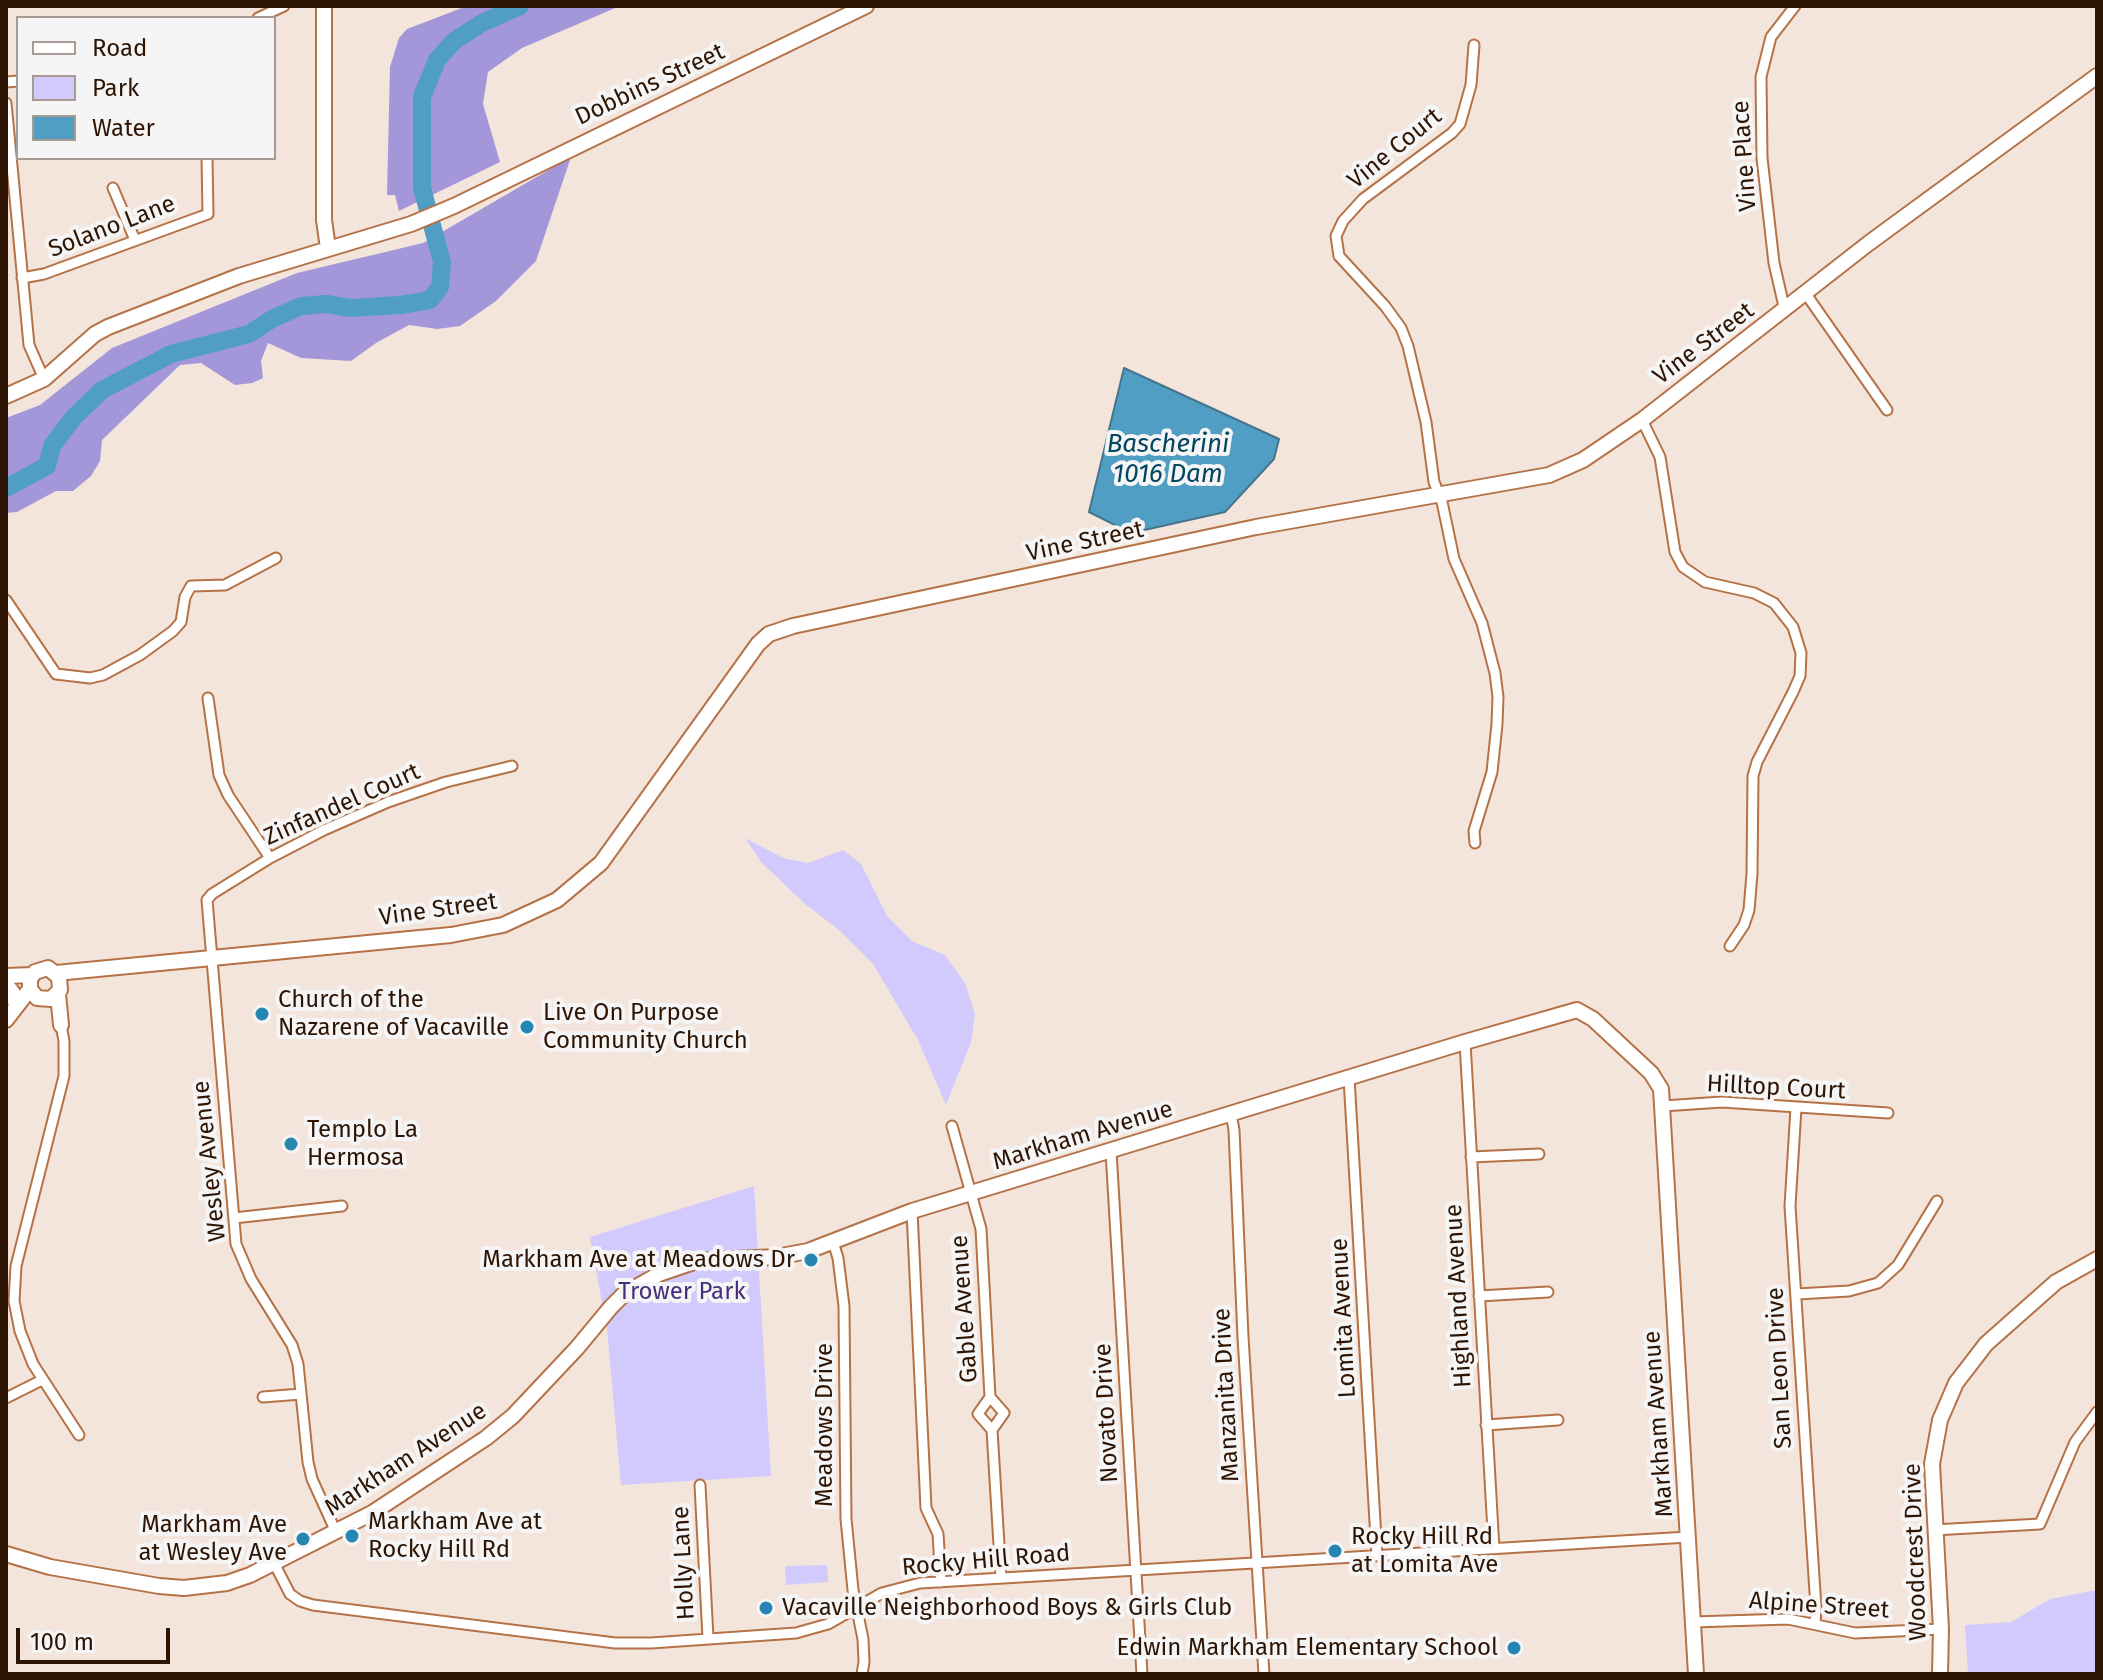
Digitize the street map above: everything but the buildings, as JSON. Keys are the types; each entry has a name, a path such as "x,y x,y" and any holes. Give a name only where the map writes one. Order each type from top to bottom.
{"street":[{"path":"262,16 284,6"},
{"path":"6,396 44,379 95,334 108,327 239,276 328,248 324,220 324,6"},
{"name":"Dobbins Street","path":"328,248 411,224 454,206 866,6"},
{"name":"Vine Place","path":"1785,311 1774,263 1762,158 1761,77 1771,37 1795,6"},
{"name":"Vine Court","path":"1474,45 1471,85 1460,124 1363,199 1343,221 1336,236 1339,256 1385,306 1401,328 1408,346 1426,422 1434,482 1458,571 1482,623 1495,673 1498,697 1492,772 1474,831 1475,843"},
{"name":"Vine Street","path":"6,981 44,987 89,969 474,932 503,925 547,905 583,880 614,848 748,657 769,634 793,626 1256,527 1549,475 1583,460 1642,420 1869,243 2097,76"},
{"path":"6,103 29,345 44,379"},
{"name":"Solano Lane","path":"22,278 44,274 208,214 207,160"},
{"path":"113,188 135,240"},
{"path":"1806,294 1887,410"},
{"path":"1642,420 1660,457 1675,552 1683,567 1705,582 1754,593 1774,603 1793,627 1801,653 1800,676 1753,776 1749,910 1744,925 1730,946"},
{"path":"6,600 56,674 90,678 103,675 140,655 173,631 181,622 185,597 191,586 225,585 276,558"},
{"path":"208,698 219,775 228,795 270,858"},
{"name":"Zinfandel Court","path":"210,957 207,900 212,894 270,858 388,802 446,782 512,766"},
{"name":"Wesley Avenue","path":"210,957 236,1244 241,1259 292,1345 308,1462 312,1479 336,1532"},
{"path":"6,981 16,1006"},
{"path":"6,1020 16,1006 44,987"},
{"path":"6,1020 44,987"},
{"path":"44,987 61,1025 64,1076 14,1283 20,1331 42,1380 79,1435"},
{"name":"Markham Avenue","path":"6,1554 50,1567 184,1588 227,1583 336,1532 405,1492 486,1438 521,1407 611,1307 641,1283 675,1267 697,1261 776,1257 833,1242 912,1211 1568,1011 1586,1013 1651,1073 1661,1089 1696,1674"},
{"name":"Highland Avenue","path":"1465,1042 1494,1549"},
{"name":"Lomita Avenue","path":"1349,1078 1377,1556"},
{"name":"Hilltop Court","path":"1663,1106 1722,1102 1888,1113"},
{"name":"San Leon Drive","path":"1796,1108 1790,1206 1815,1624"},
{"name":"Manzanita Drive","path":"1231,1114 1264,1674"},
{"name":"Gable Avenue","path":"952,1126 981,1229 990,1397 1004,1413 992,1430"},
{"name":"Novato Drive","path":"1111,1151 1142,1674"},
{"path":"1471,1157 1539,1154"},
{"path":"1797,1294 1849,1291 1878,1283 1898,1265 1937,1201"},
{"path":"234,1218 342,1206"},
{"path":"912,1211 926,1508 938,1534 941,1582"},
{"name":"Meadows Drive","path":"833,1242 844,1306 846,1519 863,1639 862,1674"},
{"name":"Woodcrest Drive","path":"1940,1674 1941,1629 1932,1464 1940,1420 1956,1383 1986,1344 2039,1296 2075,1269 2097,1259"},
{"path":"1479,1296 1548,1292"},
{"path":"6,1398 42,1380"},
{"path":"263,1397 301,1394"},
{"name":"Gable Avenue","path":"990,1397 978,1414 992,1430 1001,1578"},
{"path":"1934,1530 2040,1524 2075,1442 2097,1412"},
{"path":"1486,1425 1558,1420"},
{"name":"Holly Lane","path":"700,1485 708,1638"},
{"name":"Rocky Hill Road","path":"274,1563 290,1594 313,1605 615,1643 796,1633 828,1624 882,1593 901,1586 941,1582 1688,1537"},
{"name":"Alpine Street","path":"1693,1622 1788,1619 1855,1633 1941,1629"}],"green space":[{"path":"745,838 783,858 808,863 843,850 861,864 887,916 912,941 945,955 965,983 975,1014 971,1042 946,1105 918,1040 873,964 762,863"},
{"name":"Trower Park","path":"754,1186 771,1476 621,1485 607,1329 590,1237"},
{"path":"827,1565 828,1582 786,1585 785,1566"},
{"path":"2097,1590 2097,1674 1968,1674 1965,1625 2011,1622 2050,1599"}],"shaded area":[{"path":"467,6 620,6 522,48 488,72 483,104 500,162 399,211 395,195 387,195 390,67 399,38 407,29"},
{"path":"571,157 536,261 496,301 460,326 437,329 409,325 351,361 301,358 268,343 261,361 263,378 252,383 235,385 201,363 180,365 102,440 100,461 91,476 73,491 56,491 17,512 6,513 6,418 40,405 112,348 297,273 423,243"}],"water":[{"name":"Bascherini 1016 Dam","path":"1124,368 1279,439 1274,459 1225,512 1131,533 1089,512"}],"waterway":[{"path":"6,488 47,466 52,446 73,418 102,390 171,354 249,334 301,306 326,304 350,308 430,300 440,287 442,262 422,188 422,97 437,60 454,41 482,23 520,6"}],"place":[{"name":"Church of the Nazarene of Vacaville","path":"262,1014"},
{"name":"Live On Purpose Community Church","path":"527,1027"},
{"name":"Templo La Hermosa","path":"291,1144"},
{"name":"Markham Ave at Meadows Dr","path":"811,1260"},
{"name":"Markham Ave at Rocky Hill Rd","path":"352,1536"},
{"name":"Markham Ave at Wesley Ave","path":"303,1539"},
{"name":"Rocky Hill Rd at Lomita Ave","path":"1335,1551"},
{"name":"Vacaville Neighborhood Boys & Girls Club","path":"766,1608"},
{"name":"Edwin Markham Elementary School","path":"1514,1648"}]}
